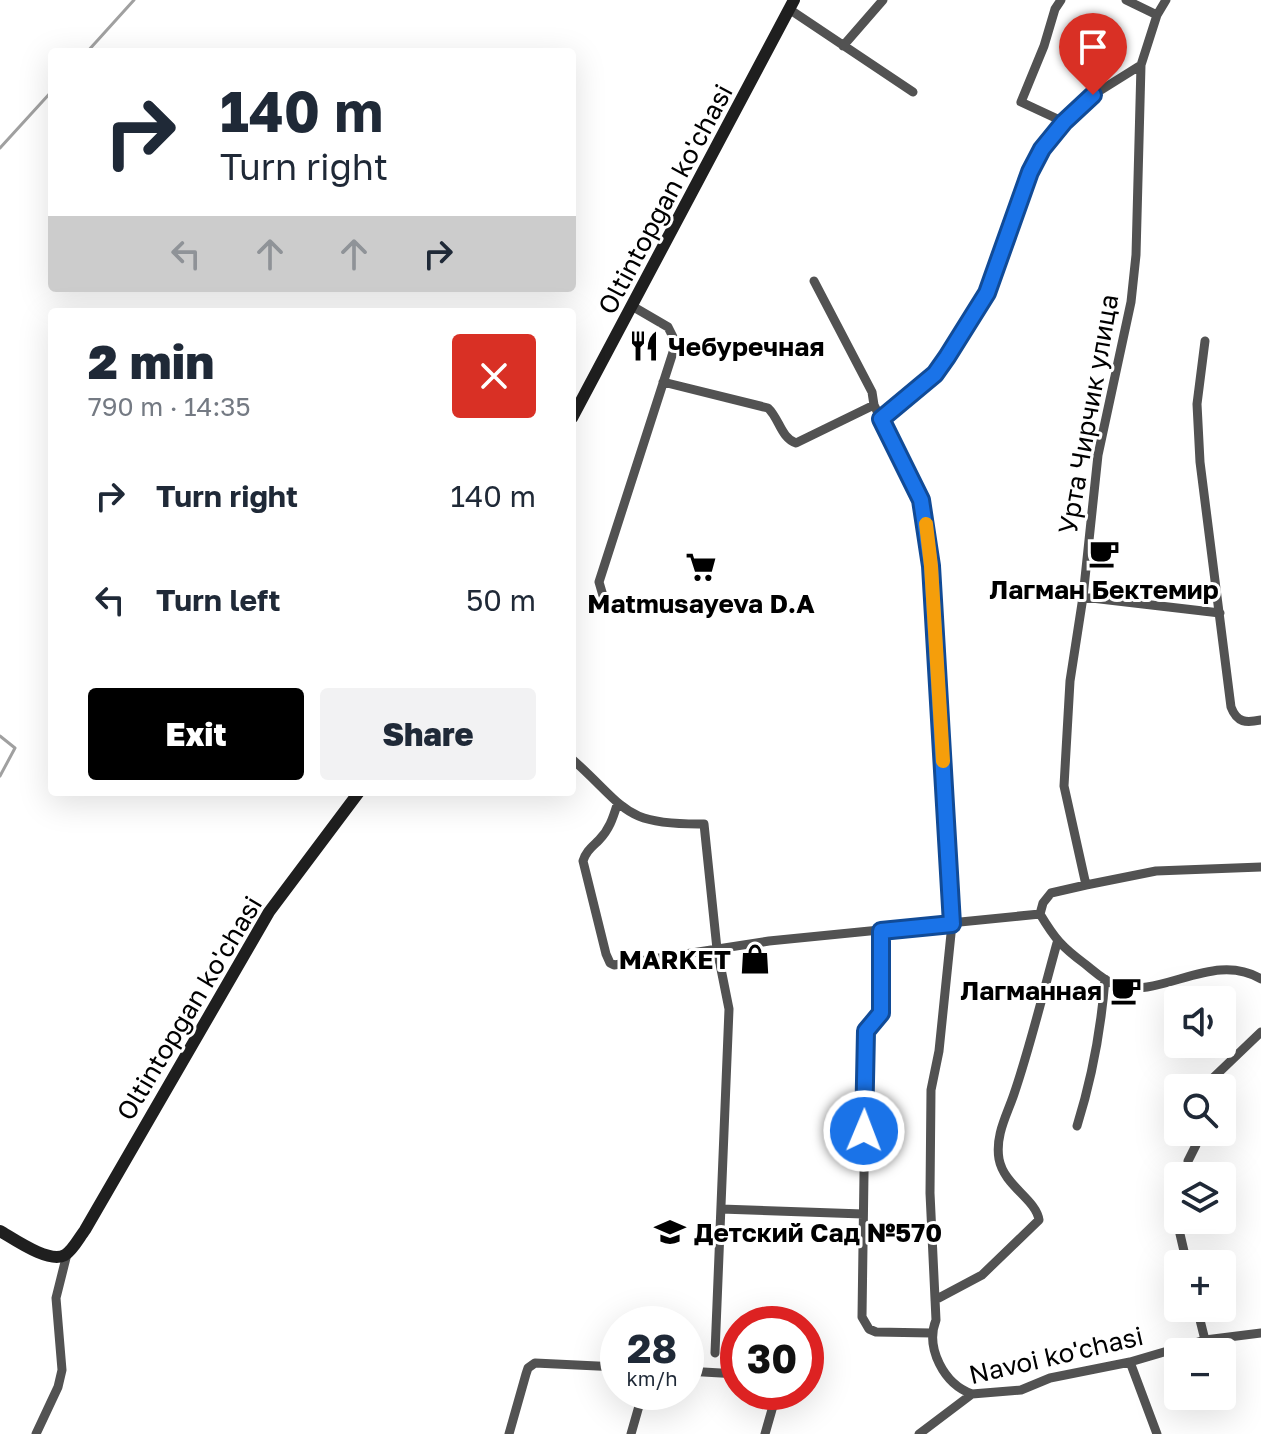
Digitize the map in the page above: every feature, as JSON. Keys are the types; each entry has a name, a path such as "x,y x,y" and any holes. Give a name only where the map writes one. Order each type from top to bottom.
{"street":[{"path":"843,46 883,0"},
{"path":"1061,0 1021,102 1064,122"},
{"path":"1126,0 1157,15"},
{"name":"Урта Чирчик улица","path":"1086,885 1064,786 1070,681 1083,597 1098,455 1131,302 1136,255 1141,65 1157,15 1166,0"},
{"path":"791,4 843,46 913,92"},
{"name":"Oltintopgan ko'chasi","path":"576,411 791,4"},
{"path":"881,419 935,374 987,293 1030,172 1042,149 1064,122 1093,95 1141,65"},
{"path":"814,281 872,392 874,405 921,500 926,523 952,924 939,1051 931,1090 930,1193 936,1320 931,1333 944,1372 957,1388 972,1394"},
{"path":"604,599 599,582 636,475 652,410 674,352 674,334 668,327 632,306"},
{"path":"1205,341 1197,404 1200,462 1234,715 1244,722 1261,720"},
{"path":"663,382 768,408 775,414 787,437 796,443 874,405"},
{"path":"1083,597 1220,613"},
{"path":"576,763 617,805 646,821 665,825 704,824 717,949 729,1009 715,1353"},
{"name":"Oltintopgan ko'chasi","path":"36,1434 58,1387 62,1370 56,1298 67,1254 85,1230 269,912 356,796"},
{"path":"617,805 612,823 584,855 583,861 610,963 621,965 769,941 1040,914"},
{"path":"1261,867 1156,871 1086,885 1051,893 1043,903 1040,914 1057,943 1118,986 1138,986 1229,970 1245,971 1261,979"},
{"path":"881,931 881,1013 866,1031 863,1323 876,1332 931,1333"},
{"path":"935,1300 982,1275 1039,1220 1037,1211 1008,1181 998,1154 1001,1125 1014,1096 1057,943"},
{"path":"1077,1126 1090,1086 1105,979"},
{"path":"1217,1074 1261,1032"},
{"path":"1188,1161 1196,1146"},
{"path":"721,1209 863,1214"},
{"path":"0,1231 41,1254 58,1258 67,1254"},
{"path":"1180,1234 1184,1250"},
{"name":"Navoi ko'chasi","path":"1221,1338 1261,1333"},
{"name":"Navoi ko'chasi","path":"919,1434 972,1394 1021,1390 1050,1378 1164,1352"},
{"path":"1130,1362 1157,1434"},
{"path":"509,1434 528,1368 535,1363 600,1366"},
{"path":"631,1434 638,1410"},
{"path":"765,1434 772,1410"}],"waterway":[{"path":"91,48 134,0"},
{"path":"0,148 48,95"},
{"path":"0,736 15,748 0,776"}],"slow traffic":[{"path":"926,524 943,761"}],"place":[{"name":"Чебуречная","path":"644,346"},
{"name":"Лагман Бектемир","path":"1104,553"},
{"name":"Matmusayeva D.A","path":"701,567"},
{"name":"MARKET","path":"755,959"},
{"name":"Лагманная","path":"1126,990"},
{"name":"Детский Сад №570","path":"670,1232"}],"route":[{"path":"864,1131 866,1031 881,1013 881,931 952,924 926,523 921,500 881,419 935,374 947,357 987,293 1030,172 1042,149 1064,122 1093,95"}]}
